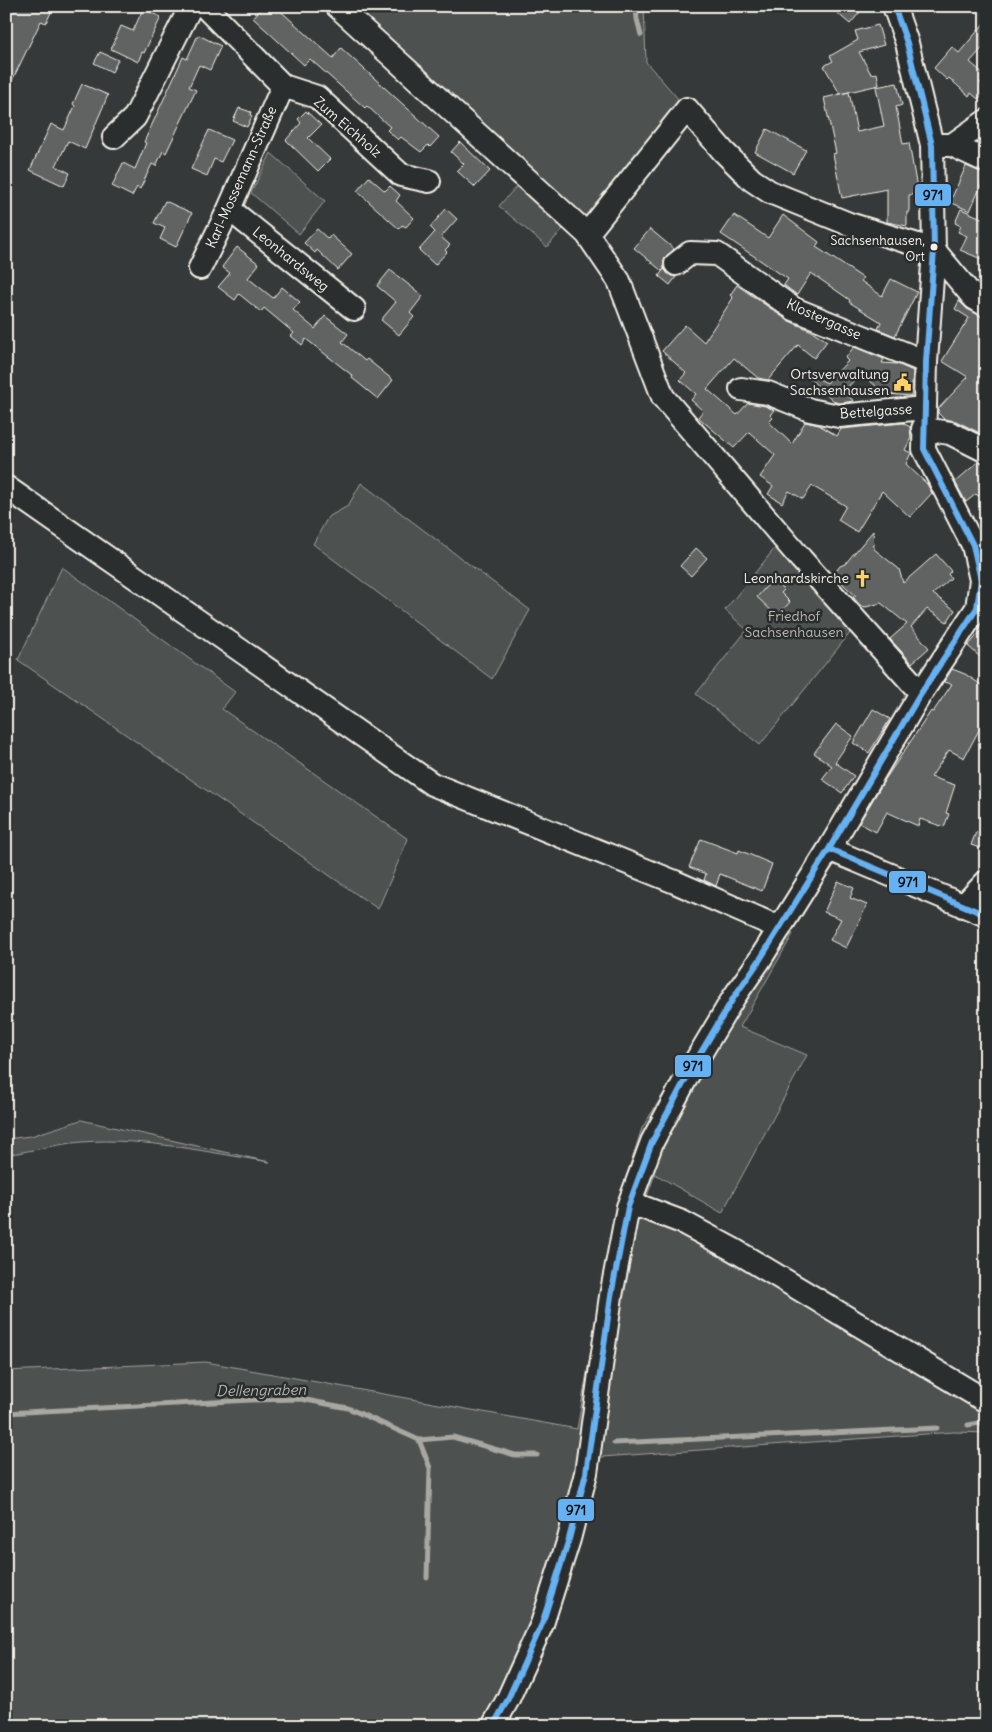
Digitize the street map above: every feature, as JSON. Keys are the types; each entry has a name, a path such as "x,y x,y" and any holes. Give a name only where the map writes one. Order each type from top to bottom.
{"street":[{"path":"114,137 135,117 191,6"},
{"name":"Zum Eichholz","path":"204,6 282,86 317,97 402,175 429,181"},
{"path":"337,6 587,234 620,281 663,397 806,565 921,693"},
{"path":"493,1726 507,1701 542,1624 569,1539 586,1473 612,1296 628,1207 641,1169 659,1127 734,998 759,962 829,849 921,693 982,603 981,580 973,545 924,449 926,362 942,145 894,6"},
{"name":"Karl-Mossemann-Straße","path":"200,268 229,209 282,86"},
{"path":"587,234 687,109 723,151 752,180 770,192 849,224 934,250 974,298 986,305"},
{"path":"942,145 986,121"},
{"path":"942,145 986,161"},
{"name":"Leonhardsweg","path":"229,209 354,309"},
{"name":"Klostergasse","path":"676,264 690,253 717,254 794,309 926,362"},
{"name":"Bettelgasse","path":"741,389 768,393 810,410 839,416 924,418 986,451"},
{"path":"6,486 432,784 658,874 780,928"},
{"path":"829,849 986,915"},
{"path":"963,906 986,882"},
{"path":"628,1207 642,1207 682,1222 734,1250 986,1401"}],"green space":[{"path":"337,6 644,6 646,62 687,109 587,234 571,220 547,247 499,206 524,178"},
{"path":"271,153 325,201 299,234 251,193"},
{"path":"361,483 530,610 492,679 313,544 328,517 348,506"},
{"name":"Friedhof Sachsenhausen","path":"783,538 858,623 760,745 696,694 747,630 725,610"},
{"path":"62,567 235,692 222,709 408,839 378,909 18,660"},
{"path":"780,928 793,934 740,1027 807,1055 722,1213 655,1174 643,1207 986,1401 986,1433 954,1432 588,1458 542,1624 555,1623 518,1704 505,1726 6,1726 6,1371 206,1362 577,1429 616,1209 642,1128 681,1066"},
{"path":"81,1120 270,1162 177,1147 106,1141 73,1143 6,1155 6,1139 31,1136"}],"building":[{"path":"15,6 54,6 46,23 41,21 6,93 6,24"},
{"path":"263,6 275,6 333,58 341,48 439,137 430,147 428,145 421,152 401,137 398,140 387,130 390,127 367,106 365,108 310,59 304,65 253,18"},
{"path":"829,6 865,6 850,24"},
{"path":"143,9 161,17 138,62 111,49 121,26 133,31"},
{"path":"986,21 986,44 970,62 986,76 980,83 986,90 978,99 971,93 969,96 949,78 947,80 934,68 952,47 959,53"},
{"path":"878,25 884,45 859,52 871,74 877,73 879,85 840,94 824,66 833,61 830,56 858,40 855,31"},
{"path":"198,35 221,46 210,70 199,65 189,87 196,90 166,153 163,151 156,166 152,164 140,189 137,187 132,196 112,186 123,163 135,169 146,143 144,142 183,57 187,59"},
{"path":"100,52 118,60 112,72 94,63"},
{"path":"897,83 902,105 896,107 903,144 909,143 918,194 909,195 907,226 887,222 887,189 842,198 833,154 836,153 824,98 849,92 857,132 884,126 876,87"},
{"path":"82,84 108,95 85,149 68,141 56,166 70,173 64,186 30,170 51,124 64,130"},
{"path":"239,108 251,112 250,115 252,116 247,127 233,121"},
{"path":"306,111 321,125 308,138 330,159 318,171 286,140 301,123 298,119"},
{"path":"767,129 806,150 793,173 755,152"},
{"path":"209,130 232,140 221,162 214,159 207,176 191,169"},
{"path":"460,142 490,171 475,187 457,171 464,164 451,152"},
{"path":"966,166 986,174 970,211 950,202"},
{"path":"369,177 385,191 390,186 400,195 396,201 414,218 406,227 402,225 399,229 357,191"},
{"path":"165,201 192,213 176,247 160,239 165,228 154,223"},
{"path":"446,209 457,219 441,237 450,245 445,250 447,252 435,265 419,250 435,232 430,227"},
{"path":"961,209 986,220 986,261 960,250 967,236 958,232 961,226 955,223"},
{"path":"734,215 768,238 783,215 819,242 816,247 863,278 861,281 882,296 891,279 917,292 895,336 878,329 881,322 849,302 850,300 811,273 797,295 784,285 788,279 721,234"},
{"path":"317,229 328,239 331,235 352,254 338,270 317,250 315,253 304,243"},
{"path":"650,229 674,249 664,259 664,269 662,271 634,248"},
{"path":"237,247 259,264 248,278 273,298 282,287 300,302 293,310 315,329 325,316 348,334 342,342 393,380 378,399 352,378 353,376 306,339 302,345 291,336 294,333 264,308 261,312 239,294 235,300 218,287 230,273 222,267"},
{"path":"664,269 671,276 676,277 670,285 659,276"},
{"path":"390,270 423,296 410,313 414,317 399,335 381,320 396,302 377,286"},
{"path":"737,285 787,320 812,331 827,341 814,358 798,345 768,380 758,378 734,358 707,389 737,415 748,403 765,406 774,410 770,415 773,418 769,422 792,444 805,422 819,425 837,436 841,429 903,423 910,427 911,438 905,450 911,453 906,464 927,484 932,493 910,517 882,491 857,532 838,520 846,506 812,486 803,499 789,491 782,503 768,494 773,486 760,477 775,455 749,432 734,448 698,417 703,411 691,400 696,394 680,380 686,373 662,351 685,325 704,342 733,298 730,295"},
{"path":"959,301 967,309 986,318 986,436 956,421 944,419 938,413 938,409 968,377 942,361 969,318 955,309"},
{"path":"854,347 884,359 882,363 897,364 913,371 911,396 885,394 861,373 845,390 840,390 854,401 840,403 835,402 810,379 813,376 827,383 848,361 845,358"},
{"path":"978,462 986,464 986,489 978,496 976,494 966,502 955,482"},
{"path":"873,531 874,549 899,569 903,583 936,554 951,571 948,574 951,578 933,594 955,610 947,622 927,609 911,627 929,648 912,663 890,639 907,624 881,603 866,607 861,606 853,597 856,596 833,575"},
{"path":"696,548 707,558 691,576 680,566"},
{"path":"772,580 784,590 781,593 790,602 777,616 757,597"},
{"path":"986,625 986,654 983,652 980,657 968,646"},
{"path":"952,669 965,674 986,688 986,717 964,758 949,750 931,777 955,785 946,813 949,814 944,827 920,819 918,826 887,812 876,832 859,823 884,781 931,711 933,712 952,684 944,682"},
{"path":"873,709 890,719 869,753 853,743"},
{"path":"836,724 853,736 835,762 854,776 842,793 822,779 832,766 814,753"},
{"path":"976,832 986,835 986,850 971,845"},
{"path":"701,839 738,853 739,850 772,864 762,891 720,874 716,886 704,880 706,874 689,867"},
{"path":"838,881 854,888 850,898 867,905 846,948 830,940 841,919 824,912"}],"waterway":[{"path":"636,6 641,35"},
{"name":"Dellengraben","path":"6,1413 301,1399 348,1408 419,1440 453,1437 515,1455 537,1455"},
{"path":"968,1425 986,1422"},
{"path":"614,1443 937,1428"},
{"path":"419,1440 430,1468 427,1578"}],"transit line":[{"name":"971","path":"493,1726 507,1701 542,1624 569,1539 586,1473 611,1296 628,1207 652,1142 691,1069 734,997 759,961 829,849 921,693 977,608 981,580 973,545 924,449 926,362 934,250 932,145 907,43 894,6"},
{"name":"971","path":"829,849 986,915"}],"place":[{"name":"Sachsenhausen, Ort","path":"934,247"},
{"name":"Ortsverwaltung Sachsenhausen","path":"903,382"},
{"name":"Leonhardskirche","path":"863,578"}]}
